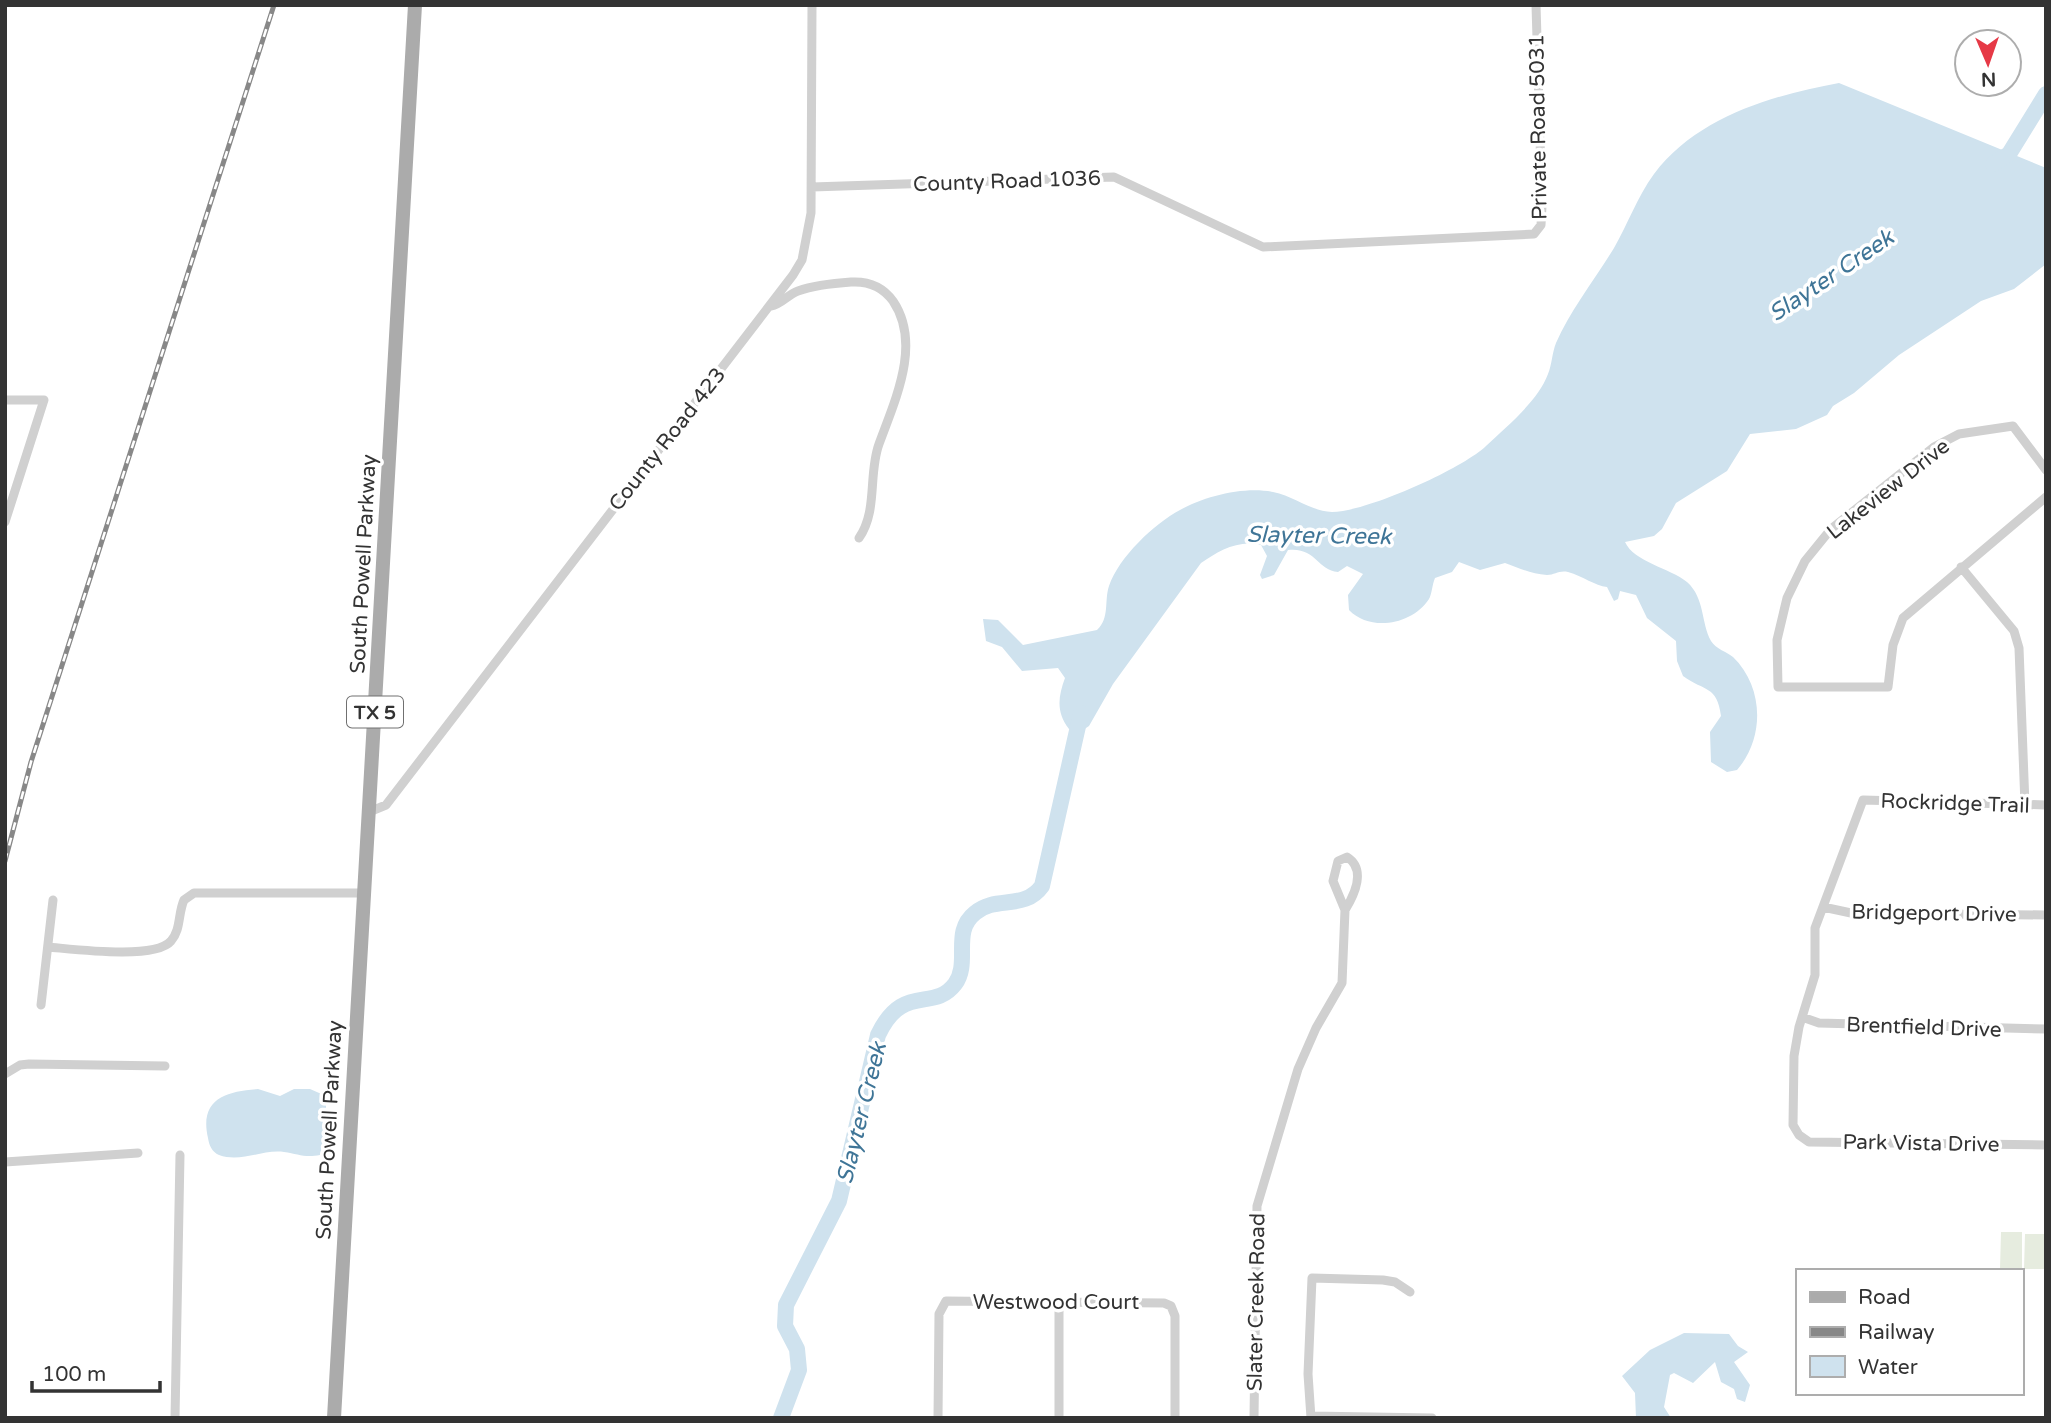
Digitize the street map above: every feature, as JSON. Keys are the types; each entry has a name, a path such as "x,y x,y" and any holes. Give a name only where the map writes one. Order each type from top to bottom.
{"main road":[{"name":"South Powell Parkway","path":"334,1418 415,5"}],"street":[{"name":"County Road 423","path":"369,813 386,805 771,306 797,268 810,226 812,5"},
{"name":"Private Road 5031","path":"1521,235 1537,232 1542,219 1536,5"},
{"name":"County Road 1036","path":"812,187 1114,177 1263,247 1521,235"},
{"path":"797,268 802,279 814,288"},
{"path":"771,306 782,303 796,292 814,288 850,282 872,284 888,295 906,328 906,352 890,415 876,454 870,512 859,538"},
{"path":"5,401 44,400 5,522"},
{"name":"Lakeview Drive","path":"1961,567 1903,618 1894,645 1888,687 1778,687 1777,640 1787,598 1805,561 1841,521 1934,447 1959,434 2013,426 2046,470"},
{"path":"2025,804 2019,648 2014,631 1961,567 2046,497"},
{"name":"Rockridge Trail","path":"1823,907 1863,800 2046,805"},
{"name":"Slater Creek Road","path":"1254,1418 1257,1206 1303,1056 1342,983 1345,910 1358,872 1354,862 1347,858 1338,861 1333,881 1345,910"},
{"path":"48,947 138,951 160,948 173,940 184,900 194,893 365,893"},
{"path":"41,1005 53,900"},
{"path":"1802,1017 1815,975 1815,928 1823,907"},
{"name":"Bridgeport Drive","path":"1823,907 1851,913 2046,915"},
{"name":"Brentfield Drive","path":"1802,1017 1819,1023 2046,1029"},
{"name":"Park Vista Drive","path":"1802,1017 1794,1056 1793,1125 1799,1135 1809,1142 2046,1145"},
{"path":"6,1073 29,1064 165,1066"},
{"path":"5,1162 138,1153"},
{"path":"175,1418 180,1155"},
{"path":"1410,1292 1395,1282 1383,1280 1312,1278 1308,1374 1311,1417 1432,1418"},
{"name":"Westwood Court","path":"938,1418 941,1306 946,1301 1164,1303 1171,1306 1175,1316 1175,1418"},
{"path":"1059,1303 1059,1418"}],"shaded area":[{"path":"2001,1232 2022,1232 2022,1269 2000,1269"},
{"path":"2025,1234 2045,1234 2045,1269 2024,1269"}],"water":[{"path":"1839,83 2046,168 2046,264 2014,289 1981,301 1899,355 1854,393 1833,406 1827,415 1796,429 1750,434 1727,471 1676,503 1662,529 1654,536 1625,542 1636,555 1680,577 1693,588 1711,641 1733,657 1751,683 1757,713 1756,728 1753,743 1737,770 1727,772 1711,762 1710,732 1721,716 1719,706 1709,690 1683,676 1677,661 1676,641 1647,618 1636,595 1620,591 1618,599 1614,601 1607,587 1568,572 1541,574 1505,563 1480,570 1459,562 1452,572 1435,578 1430,597 1422,608 1402,620 1379,623 1358,617 1349,610 1348,595 1363,574 1347,566 1338,572 1331,570 1305,552 1288,550 1274,575 1262,579 1260,575 1267,556 1261,545 1229,547 1201,563 1113,684 1089,726 1083,730 1069,729 1062,717 1060,698 1065,678 1058,668 1022,671 1002,647 986,641 983,619 998,620 1023,645 1097,630 1104,620 1109,586 1129,553 1159,524 1201,500 1238,491 1262,490 1281,494 1324,511 1347,510 1413,488 1474,455 1512,422 1537,394 1548,374 1556,343 1568,319 1614,248 1648,183 1672,154 1714,123 1738,112 1788,94"},
{"path":"258,1089 280,1096 294,1089 310,1089 326,1096 326,1127 320,1155 276,1152 227,1157 214,1152 209,1143 206,1125 211,1106 226,1095"},
{"path":"1684,1333 1729,1334 1738,1346 1748,1352 1734,1362 1750,1385 1745,1402 1737,1399 1734,1389 1721,1382 1715,1362 1693,1383 1674,1373 1670,1375 1664,1407 1671,1418 1636,1418 1635,1393 1622,1376 1650,1350"}],"waterway":[{"name":"Slayter Creek","path":"1993,164 2009,154 2046,94"},
{"name":"Slayter Creek","path":"781,1418 799,1370 797,1349 785,1326 786,1305 839,1201 878,1035 897,1009 908,1003 937,997 955,984 962,966 964,929 975,913 992,905 1027,898 1042,886 1081,713"}],"railway":[{"path":"5,861 31,762 274,5"}]}
